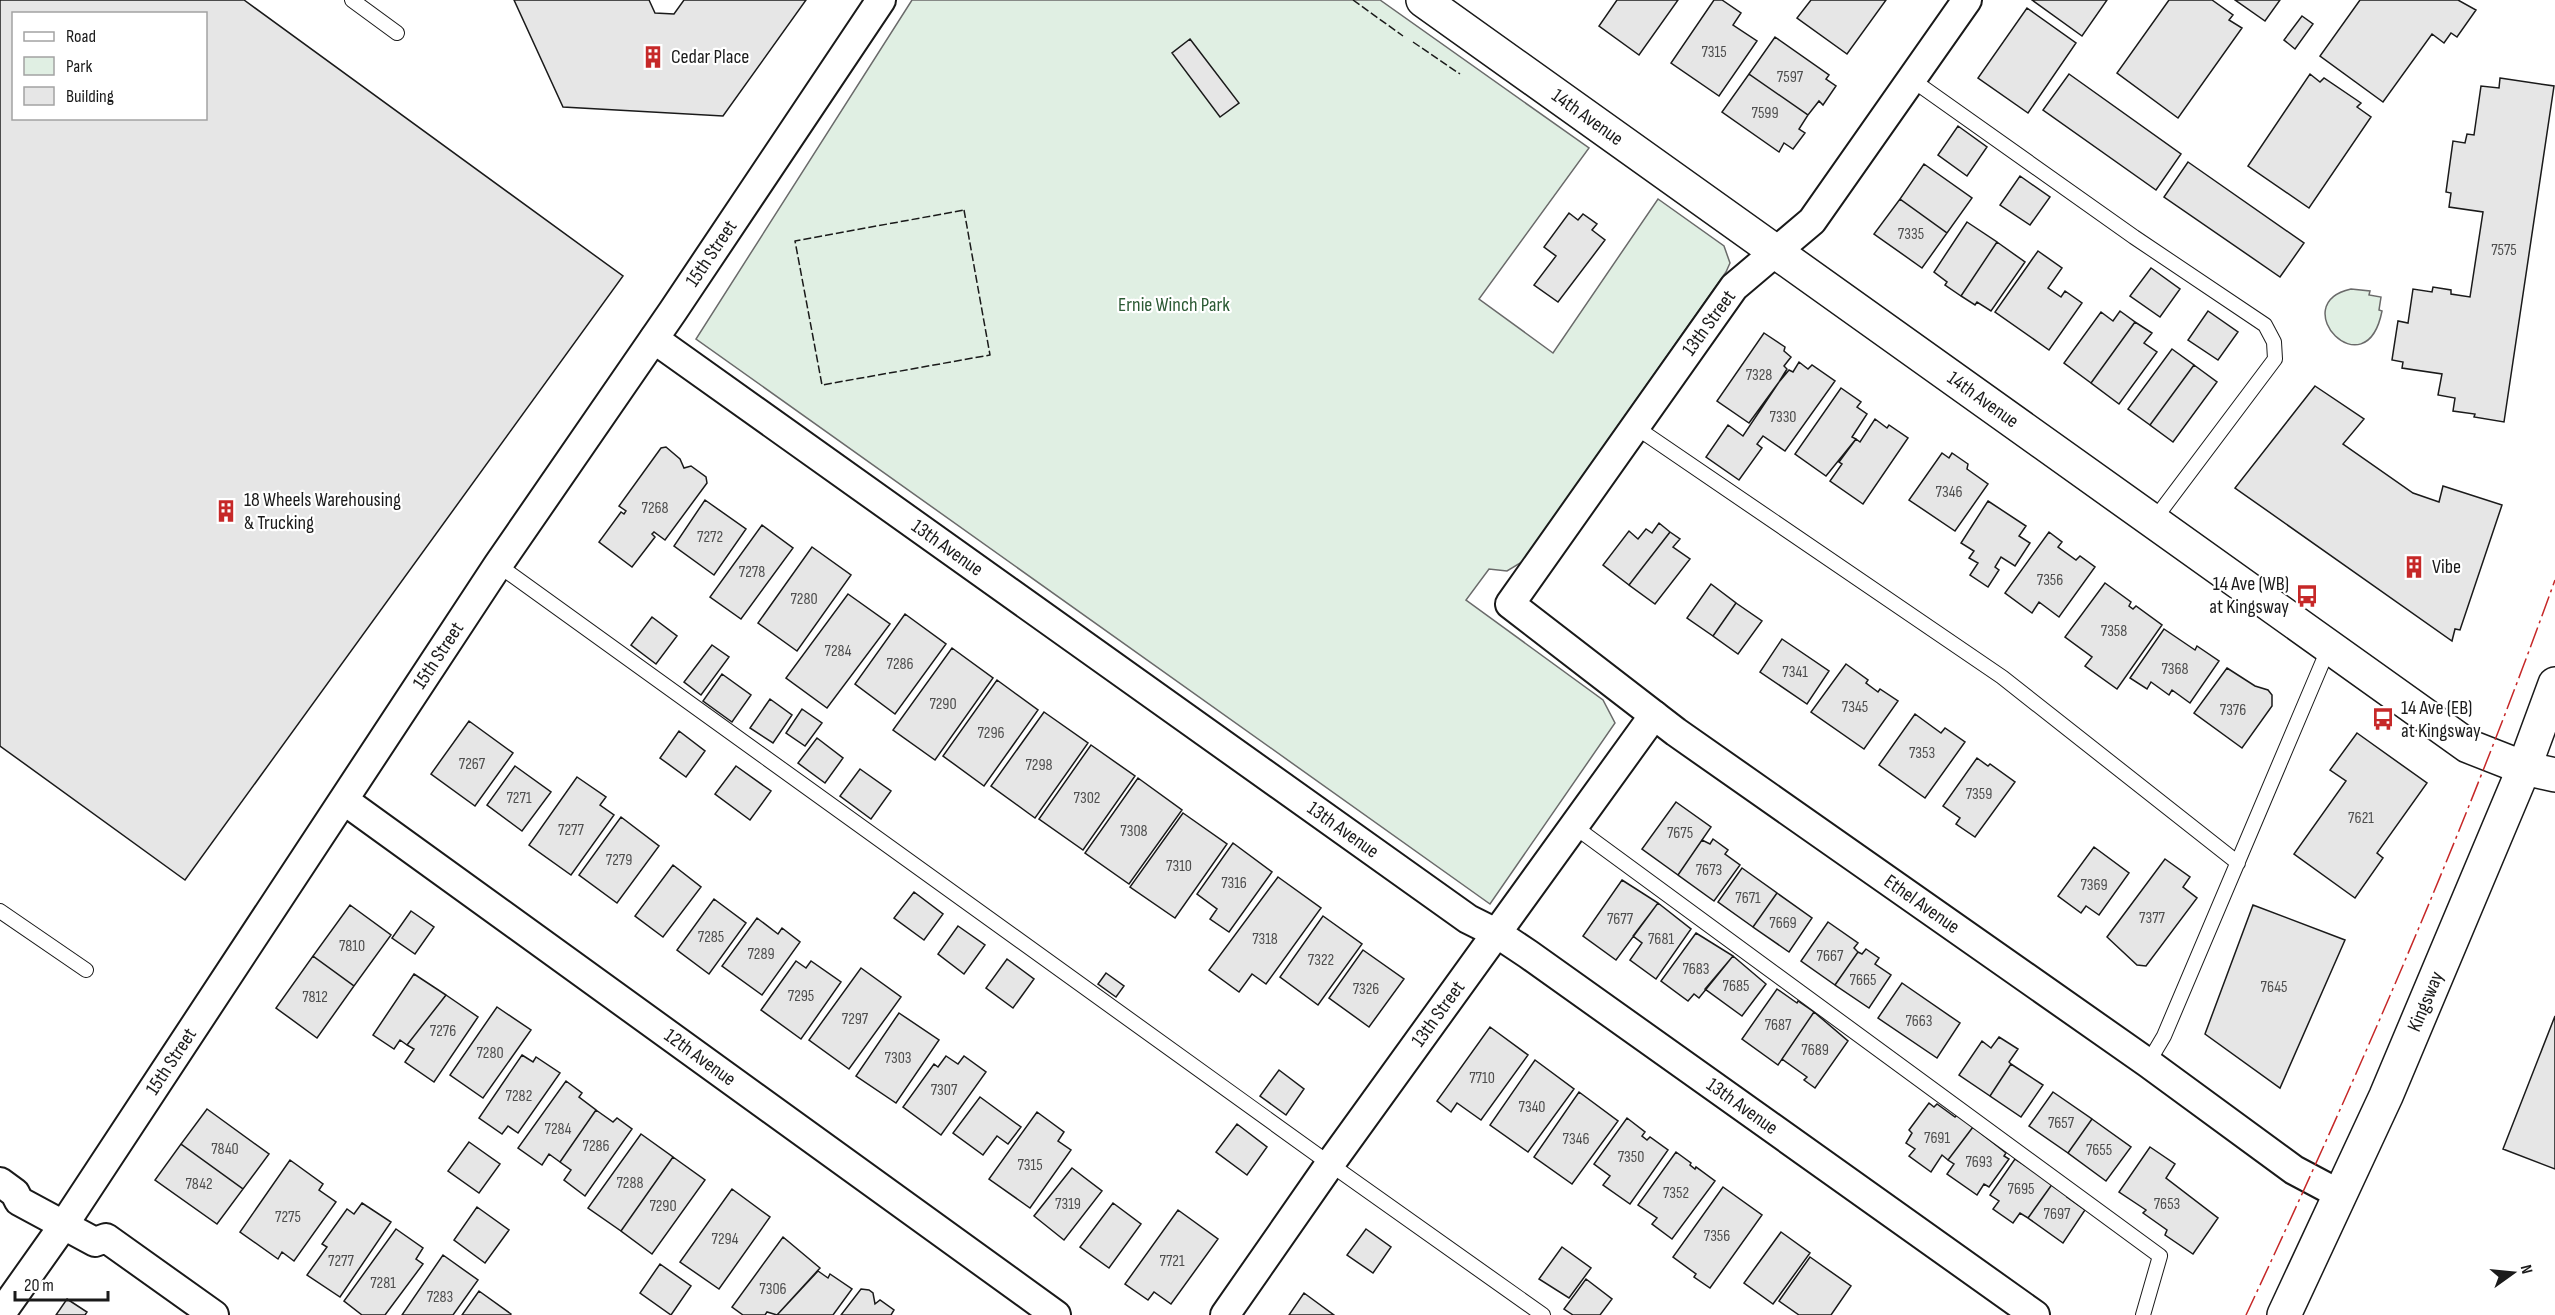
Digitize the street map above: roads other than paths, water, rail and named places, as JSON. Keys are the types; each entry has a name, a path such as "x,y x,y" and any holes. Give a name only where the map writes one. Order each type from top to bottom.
{"street":[{"name":"15th Street","path":"0,1315 63,1226 345,801 498,565 654,339 881,0"},
{"name":"14th Avenue","path":"1423,0 2468,746 2540,771"},
{"name":"13th Street","path":"1510,604 1734,287 1777,253 1812,221 1967,0"},
{"name":"13th Avenue","path":"654,339 1283,789 1468,919 1498,934 2032,1314"},
{"name":"Ethel Avenue","path":"1510,604 1654,715 2148,1063 2294,1170 2341,1195"},
{"name":"Kingsway","path":"2284,1315 2540,771 2555,684"},
{"name":"13th Street","path":"1225,1315 1329,1164 1498,934 1654,715"},
{"name":"12th Avenue","path":"345,801 1056,1315"},
{"path":"0,1182 15,1193 19,1201 63,1226 95,1242 106,1238 214,1315"}],"lane":[{"path":"352,0 397,33"},
{"path":"1911,79 2134,237 2265,325 2274,342 2276,359 2154,520"},
{"path":"1634,426 2002,677 2238,863"},
{"path":"498,565 1329,1164 1543,1315"},
{"path":"2148,1063 2164,1036 2316,674 2330,646"},
{"path":"1575,827 2160,1256 2143,1315"},
{"path":"0,911 86,970"}],"place":[{"name":"Cedar Place","path":"653,57"},
{"name":"18 Wheels Warehousing & Trucking","path":"226,511"},
{"name":"Vibe","path":"2414,567"},
{"name":"14 Ave (WB) at Kingsway","path":"2307,596"},
{"name":"14 Ave (EB) at Kingsway","path":"2383,719"}],"park label":[{"name":"Ernie Winch Park","path":"1174,305"}]}
